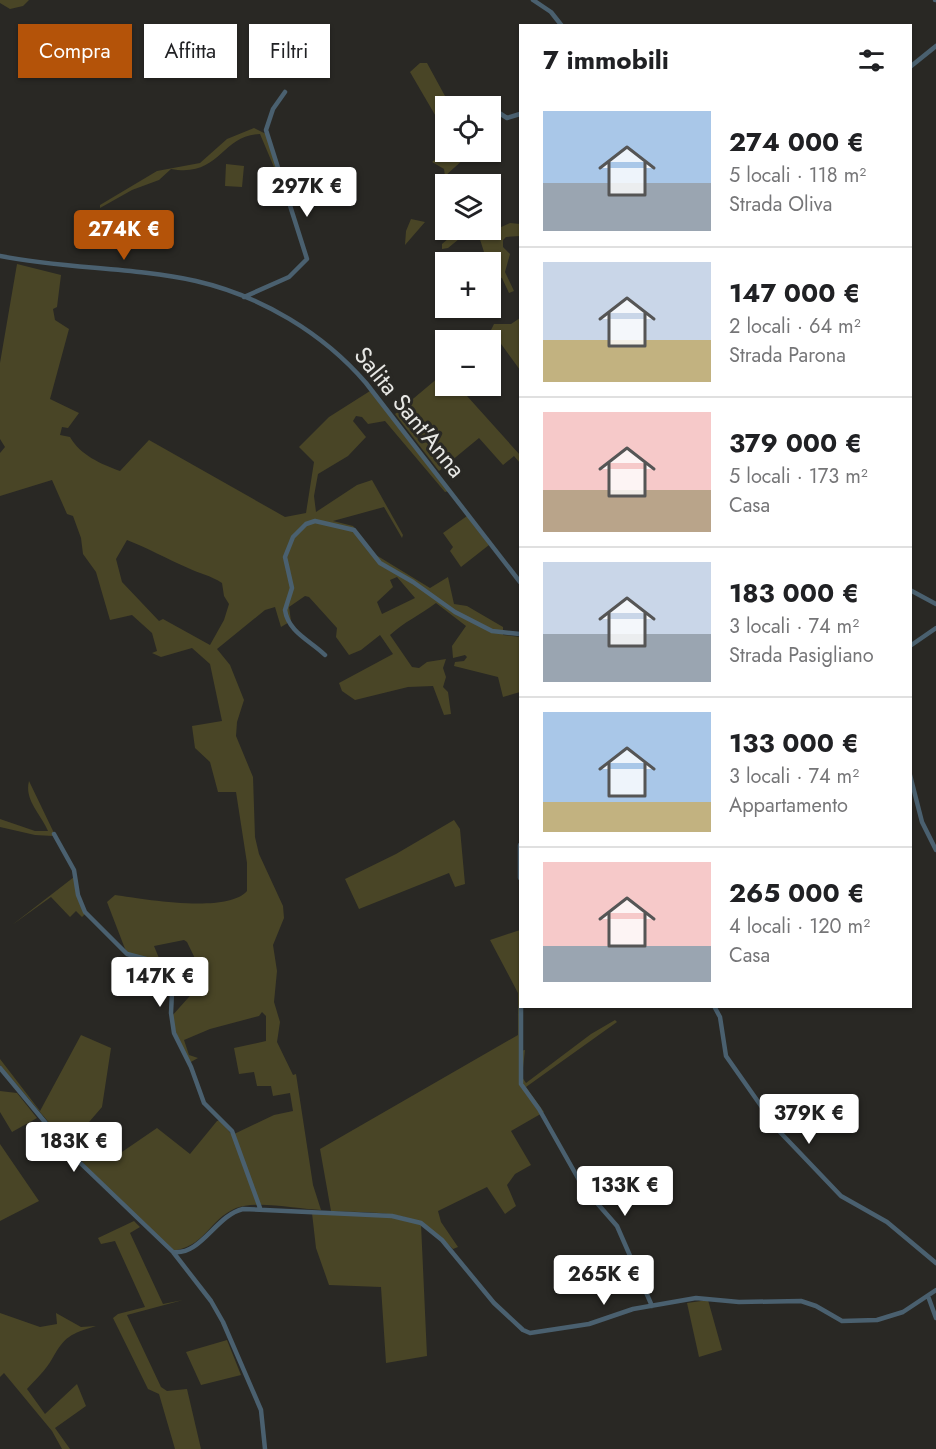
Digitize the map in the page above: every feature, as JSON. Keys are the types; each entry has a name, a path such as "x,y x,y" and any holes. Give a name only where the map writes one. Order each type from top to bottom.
{"street":[{"path":"533,0 551,12 560,24"},
{"path":"912,65 936,46"},
{"path":"242,296 285,280 307,260 267,130 273,110 285,92"},
{"path":"501,114 507,118 519,114"},
{"name":"Salita Sant'Anna","path":"0,256 33,263 177,278 242,296 311,332 350,364 519,581"},
{"path":"325,656 317,646 292,628 285,610 292,588 285,557 293,537 306,524 315,521 354,530 381,563 413,582 455,612 489,630 519,634"},
{"path":"912,591 936,604"},
{"path":"912,645 936,628"},
{"path":"912,783 922,822 936,850"},
{"path":"54,834 74,870 78,895 85,912 127,954 161,963 173,972 171,1013 174,1034 191,1067 204,1103 232,1131 258,1198 260,1209"},
{"path":"521,1008 521,1084 539,1109 560,1150 588,1195 617,1226 652,1306"},
{"path":"715,1008 720,1017 726,1056 778,1130 841,1196 887,1222 936,1263"},
{"path":"0,1068 74,1157 173,1252 224,1322 261,1410 265,1449"},
{"path":"182,1264 186,1252 233,1212 260,1209 392,1216 421,1223 437,1234 494,1303 530,1334 589,1324 622,1311 707,1298 739,1302 801,1302 816,1306 834,1318 856,1321 893,1316 932,1292 936,1318"},
{"path":"173,1252 186,1252"}],"shaded area":[{"path":"0,0 29,0 23,6 10,9 0,3"},
{"path":"420,63 427,63 445,96 435,96 435,115 410,72"},
{"path":"254,128 266,134 287,198 260,134 247,136 237,141 200,167 187,170 171,169 159,180 132,190 100,208 100,205 157,171 200,163 227,139"},
{"path":"435,160 435,162 461,162 445,174 444,169 432,162"},
{"path":"226,164 244,166 242,187 225,186"},
{"path":"411,219 425,222 405,245 406,231"},
{"path":"510,223 519,224 519,236 506,237 503,240 503,247 510,254 505,272 514,291 509,293 501,278 501,252 484,252 480,240 501,240 501,227"},
{"path":"447,240 458,240 448,248 442,249 442,244"},
{"path":"17,264 61,275 57,307 53,309 55,320 69,329 50,399 79,413 68,428 62,427 60,435 70,437 79,449 92,458 120,471 149,440 285,517 306,513 314,462 299,447 329,417 370,391 449,491 445,492 385,421 368,424 362,417 356,416 353,421 366,437 348,456 318,474 314,496 316,512 357,485 372,480 403,535 402,538 384,507 333,521 353,526 376,555 430,588 448,577 454,604 467,606 503,627 503,635 519,637 519,692 503,697 498,677 454,666 455,662 464,661 467,657 465,655 453,658 452,646 466,626 436,603 390,635 412,667 419,668 427,662 446,659 443,668 446,677 443,687 448,692 451,714 444,715 433,686 408,687 355,700 342,691 339,683 393,654 380,635 361,650 349,655 336,637 337,628 309,597 305,596 289,607 291,621 281,627 275,607 265,610 217,649 230,665 244,700 237,722 236,736 253,777 255,837 259,854 283,906 284,918 273,945 277,971 274,1002 280,1022 277,1042 293,1075 296,1074 313,1185 321,1210 266,1205 236,1208 219,1219 200,1239 183,1248 171,1251 91,1172 0,1065 0,1059 40,1111 81,1035 111,1048 102,1107 83,1129 95,1142 119,1154 157,1128 190,1154 217,1121 220,1120 232,1135 274,1115 293,1111 290,1093 273,1096 271,1086 257,1086 254,1072 239,1074 234,1048 266,1041 266,1016 262,1012 259,1016 210,1029 184,1040 189,1055 198,1058 189,1063 182,1051 171,1017 205,979 187,942 184,940 154,946 161,963 127,954 107,902 115,895 164,902 222,902 237,898 247,891 247,863 236,792 218,792 210,762 195,748 192,726 222,721 210,664 192,648 161,657 152,653 157,651 152,633 132,615 110,620 96,572 83,554 81,538 73,516 67,514 52,480 0,496 0,453 5,447 0,439 0,363","holes":["127,540 222,583 224,596 229,604 224,620 210,645 163,619 159,621 122,582 116,559","397,577 415,598 382,614 377,602 393,587 390,580"]},
{"path":"519,319 519,369 501,344 501,330 491,330 494,324 511,324"},
{"path":"435,380 435,396 467,396 519,454 519,462 514,456 503,465 479,438 439,471 395,414"},
{"path":"467,516 489,545 461,567 450,551 453,547 443,533"},
{"path":"29,781 54,833 53,836 35,835 0,827 0,819 35,831 48,831 31,801"},
{"path":"454,820 460,829 465,884 455,887 449,873 359,909 345,879 396,854"},
{"path":"74,877 85,914 82,917 76,911 70,917 51,897 12,925"},
{"path":"519,930 520,1051 525,1050 522,1077 526,1083 591,1034 615,1020 617,1022 526,1087 544,1112 511,1131 531,1165 515,1174 507,1185 516,1206 505,1214 487,1187 438,1211 441,1222 458,1247 453,1249 439,1235 411,1219 382,1213 331,1211 320,1149 518,1035 518,993 490,940"},
{"path":"0,1091 17,1093 37,1118 12,1132 0,1112"},
{"path":"0,1144 39,1201 0,1221"},
{"path":"312,1213 392,1217 421,1224 427,1356 386,1363 381,1287 329,1285 316,1248"},
{"path":"134,1221 140,1227 130,1233 163,1304 183,1300 127,1315 161,1387 167,1391 187,1389 201,1449 175,1449 159,1394 148,1389 113,1318 118,1314 145,1307 115,1241 101,1244 98,1238"},
{"path":"708,1300 722,1350 699,1357 687,1303"},
{"path":"0,1313 40,1327 57,1324 56,1313 81,1327 96,1326 69,1337 27,1389 45,1414 77,1384 86,1406 55,1428 70,1449 62,1449 52,1431 4,1373 0,1377"},
{"path":"227,1340 241,1375 201,1385 186,1352"}]}
